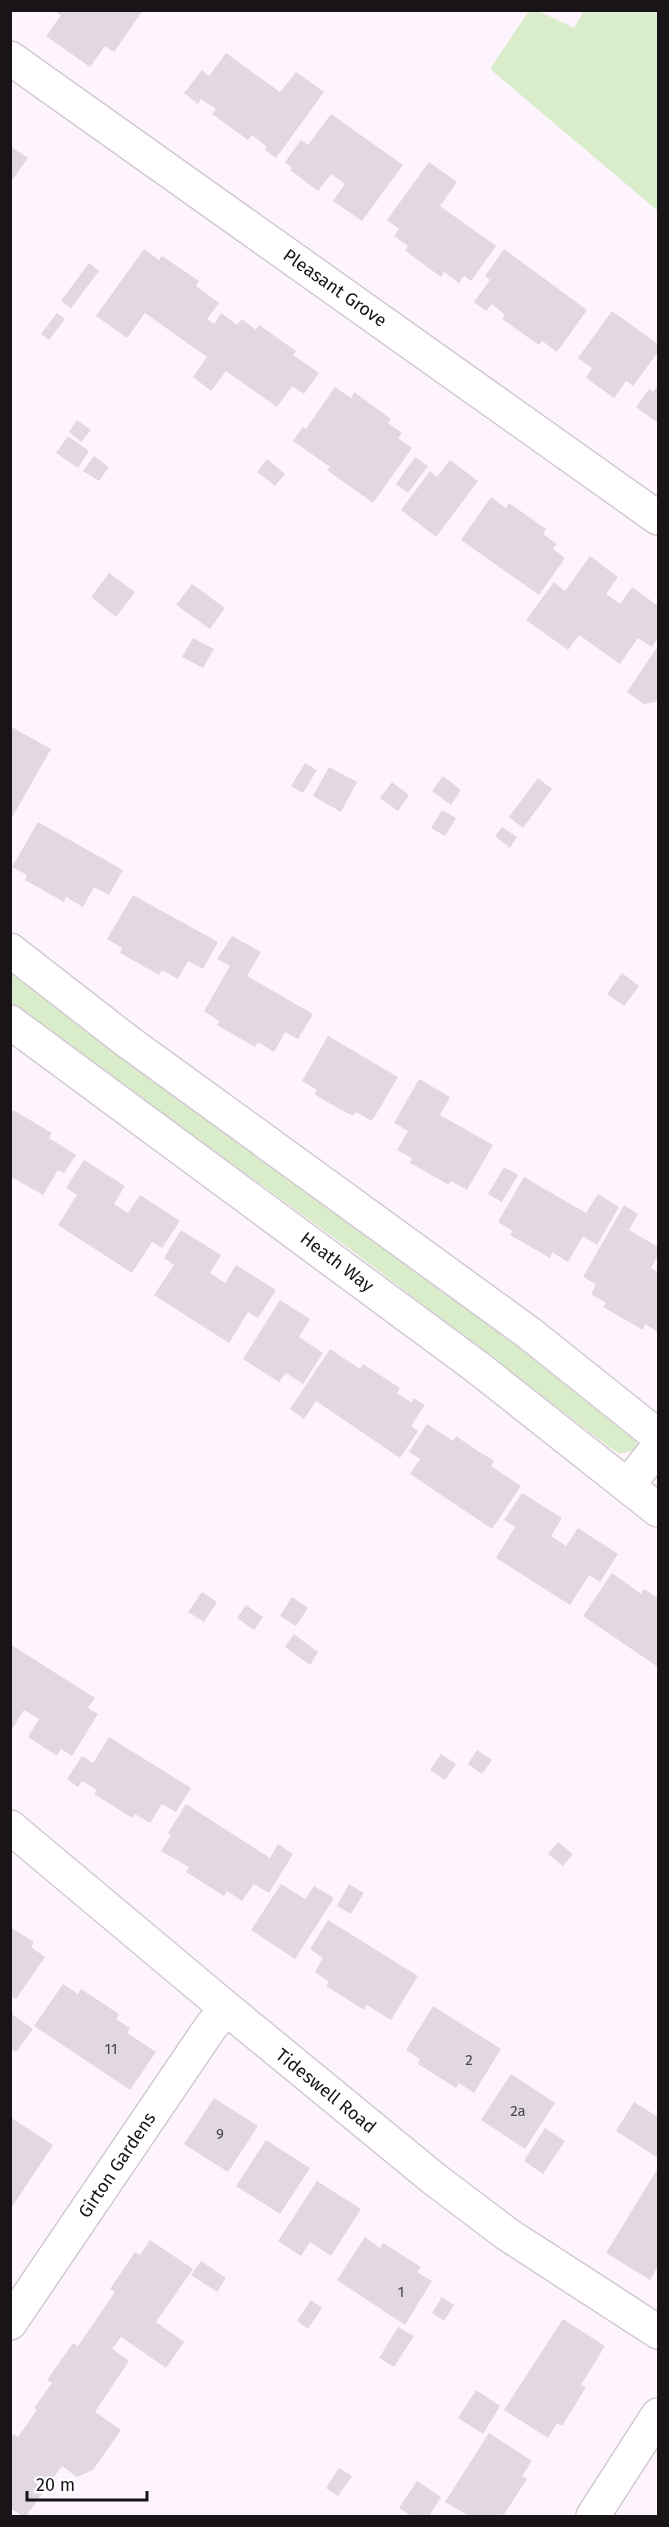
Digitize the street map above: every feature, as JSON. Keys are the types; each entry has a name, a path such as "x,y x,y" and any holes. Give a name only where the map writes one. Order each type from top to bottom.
{"street":[{"name":"Pleasant Grove","path":"10,58 658,518"},
{"path":"10,950 127,1041 529,1333 658,1436"},
{"name":"Heath Way","path":"10,1022 477,1367 658,1510"},
{"path":"628,1485 658,1447"},
{"name":"Tideswell Road","path":"10,1827 414,2162 507,2234 658,2332"},
{"name":"Girton Gardens","path":"10,2324 210,2028 226,2008"},
{"path":"593,2517 658,2415"}],"green space":[{"path":"529,11 538,11 574,28 584,11 658,11 658,211 490,69"},
{"path":"10,969 545,1364 636,1439 637,1445 634,1450 620,1454 609,1447 358,1255 17,1008 11,1002"}],"building":[{"path":"58,10 143,10 114,52 105,46 90,67 46,36 61,15 57,13"},
{"path":"226,53 280,92 296,72 324,92 276,158 265,150 267,147 252,135 248,140 212,114 216,109 201,99 198,104 184,93 202,70 209,76"},
{"path":"331,114 403,165 362,221 333,201 345,184 331,174 318,191 290,170 292,168 285,162 301,140 308,145"},
{"path":"10,146 28,158 10,183"},
{"path":"429,162 457,182 440,206 496,246 471,281 464,276 459,283 444,272 441,277 423,264 405,250 408,246 394,236 399,229 387,220"},
{"path":"144,249 159,260 162,256 199,281 196,286 219,303 207,319 214,324 221,313 237,325 242,319 256,330 259,325 296,351 293,355 319,373 304,394 292,386 277,407 226,371 211,391 193,377 207,357 145,313 127,338 96,316"},
{"path":"504,249 587,310 557,352 542,341 539,345 502,319 505,315 492,304 486,311 474,302 490,280 485,276"},
{"path":"89,263 99,271 71,308 61,301"},
{"path":"612,311 658,344 658,352 633,386 626,381 614,398 586,378 592,368 578,358"},
{"path":"57,313 65,319 49,340 41,334"},
{"path":"658,385 658,423 636,407 649,389 653,392"},
{"path":"335,387 351,398 354,392 391,419 388,423 402,433 398,438 412,448 373,503 327,470 330,467 293,441 303,427 306,429"},
{"path":"77,420 91,430 81,442 69,432"},
{"path":"68,436 89,451 78,468 56,453"},
{"path":"94,456 109,467 99,481 83,471"},
{"path":"415,457 428,466 408,493 396,484"},
{"path":"267,459 285,474 275,486 257,472"},
{"path":"450,460 478,481 436,537 401,510 430,471 437,477"},
{"path":"491,497 506,508 509,503 546,529 543,534 557,544 553,549 565,558 539,595 461,540"},
{"path":"590,556 618,577 606,594 620,604 632,587 658,606 658,638 652,647 638,638 620,664 579,635 568,650 526,620 554,582 565,591"},
{"path":"109,573 135,592 116,617 91,597"},
{"path":"192,584 225,608 210,629 176,605"},
{"path":"193,638 214,649 203,668 182,657"},
{"path":"658,646 658,697 655,702 644,704 627,692"},
{"path":"10,726 51,749 10,821"},
{"path":"305,763 317,770 303,793 291,786"},
{"path":"329,767 357,782 341,812 313,796"},
{"path":"443,776 461,790 451,805 432,791"},
{"path":"538,778 552,789 523,828 509,817"},
{"path":"392,782 409,795 398,811 380,798"},
{"path":"442,810 456,818 445,836 431,828"},
{"path":"38,822 123,870 109,895 94,887 83,907 66,897 64,902 25,880 27,875 12,867"},
{"path":"502,827 517,837 510,848 495,836"},
{"path":"133,895 218,942 203,969 188,961 178,979 162,970 159,975 120,953 122,948 107,939"},
{"path":"232,936 261,952 247,976 313,1014 298,1039 285,1032 274,1052 258,1042 255,1047 217,1025 219,1021 204,1011 230,966 217,959"},
{"path":"622,973 639,986 624,1006 607,994"},
{"path":"328,1036 398,1077 372,1121 356,1112 353,1116 334,1106 314,1094 317,1090 302,1081"},
{"path":"419,1079 450,1097 440,1115 493,1145 467,1190 451,1181 449,1185 410,1163 412,1158 397,1150 408,1131 394,1123"},
{"path":"13,1110 52,1133 49,1138 76,1155 64,1173 58,1170 43,1195 10,1176 10,1114"},
{"path":"84,1160 125,1186 114,1204 128,1213 140,1195 180,1221 162,1248 152,1242 132,1273 58,1225 77,1195 66,1188"},
{"path":"504,1167 518,1175 502,1202 488,1194"},
{"path":"524,1177 586,1213 598,1194 619,1207 597,1245 583,1236 568,1262 552,1252 550,1258 510,1235 513,1231 498,1222"},
{"path":"624,1205 638,1214 629,1230 658,1247 658,1255 651,1268 658,1272 658,1332 645,1324 643,1330 603,1307 606,1303 591,1294 596,1284 583,1277"},
{"path":"181,1230 221,1255 210,1273 225,1283 236,1265 276,1290 258,1318 248,1312 229,1343 154,1295 174,1265 164,1258"},
{"path":"280,1300 310,1319 299,1337 323,1353 303,1384 286,1373 279,1382 243,1359"},
{"path":"330,1349 360,1369 363,1364 400,1388 397,1393 412,1403 414,1398 425,1405 411,1426 418,1431 400,1458 316,1401 304,1419 290,1409"},
{"path":"427,1424 453,1441 456,1436 494,1461 491,1466 521,1486 492,1529 410,1474 420,1459 409,1452"},
{"path":"522,1493 562,1518 551,1536 566,1546 578,1528 618,1554 600,1582 589,1575 570,1605 496,1558 515,1527 504,1520"},
{"path":"612,1573 641,1594 644,1589 658,1598 658,1667 583,1616"},
{"path":"202,1592 217,1602 204,1622 188,1612"},
{"path":"292,1597 308,1608 296,1626 280,1616"},
{"path":"246,1605 263,1617 254,1630 237,1618"},
{"path":"294,1634 318,1652 310,1665 285,1647"},
{"path":"10,1644 95,1698 88,1708 98,1714 72,1756 61,1749 57,1756 28,1737 39,1719 24,1710 13,1728 10,1726"},
{"path":"109,1737 191,1788 176,1812 162,1804 150,1823 135,1814 132,1818 94,1794 97,1790 82,1781 78,1787 67,1779 82,1756 93,1763"},
{"path":"477,1750 492,1760 482,1774 468,1764"},
{"path":"441,1754 456,1764 445,1780 430,1770"},
{"path":"186,1804 270,1858 278,1844 293,1854 269,1893 254,1884 242,1901 227,1891 224,1896 186,1872 189,1867 161,1851 171,1835 168,1833"},
{"path":"558,1842 573,1854 563,1866 548,1854"},
{"path":"281,1884 305,1899 314,1886 334,1898 295,1959 251,1930"},
{"path":"349,1884 364,1893 351,1914 337,1906"},
{"path":"328,1920 418,1976 391,2020 367,2005 364,2010 326,1986 329,1982 315,1972 323,1958 310,1949"},
{"path":"10,1927 34,1942 31,1947 45,1957 16,1999 10,1996"},
{"path":"63,1984 78,1994 81,1989 119,2014 116,2019 130,2028 127,2033 156,2052 130,2090 34,2026"},
{"path":"433,2006 501,2049 474,2093 459,2083 456,2088 418,2064 420,2059 406,2050"},
{"path":"10,2013 33,2029 16,2052 10,2049"},
{"path":"511,2074 555,2103 525,2149 481,2120"},
{"path":"214,2098 258,2126 228,2172 184,2144"},
{"path":"634,2102 658,2117 658,2158 616,2131"},
{"path":"10,2117 53,2145 10,2210"},
{"path":"545,2128 565,2141 543,2174 524,2161"},
{"path":"266,2140 310,2168 280,2214 236,2186"},
{"path":"658,2168 658,2266 650,2280 606,2253"},
{"path":"317,2181 361,2209 331,2256 310,2242 301,2256 278,2241"},
{"path":"365,2237 380,2248 383,2243 421,2267 417,2272 432,2281 405,2325 337,2280"},
{"path":"150,2240 193,2269 156,2322 184,2342 166,2368 121,2337 112,2349 129,2361 95,2412 121,2430 93,2470 77,2477 62,2466 26,2516 23,2516 10,2508 10,2439 14,2434 18,2437 37,2410 34,2408 52,2383 47,2380 73,2343 78,2346 115,2292 110,2289 135,2252 140,2255"},
{"path":"201,2261 226,2278 217,2292 191,2275"},
{"path":"442,2297 454,2305 444,2321 432,2313"},
{"path":"311,2300 322,2308 308,2329 297,2321"},
{"path":"563,2319 605,2346 581,2385 586,2387 574,2407 562,2426 557,2423 548,2438 504,2410"},
{"path":"398,2327 414,2336 394,2367 379,2358"},
{"path":"476,2390 500,2406 483,2434 458,2418"},
{"path":"489,2433 532,2461 522,2476 527,2479 503,2516 498,2514 497,2516 469,2516 445,2502"},
{"path":"339,2468 352,2476 338,2496 326,2488"},
{"path":"417,2481 441,2497 429,2516 411,2516 399,2508"}]}
